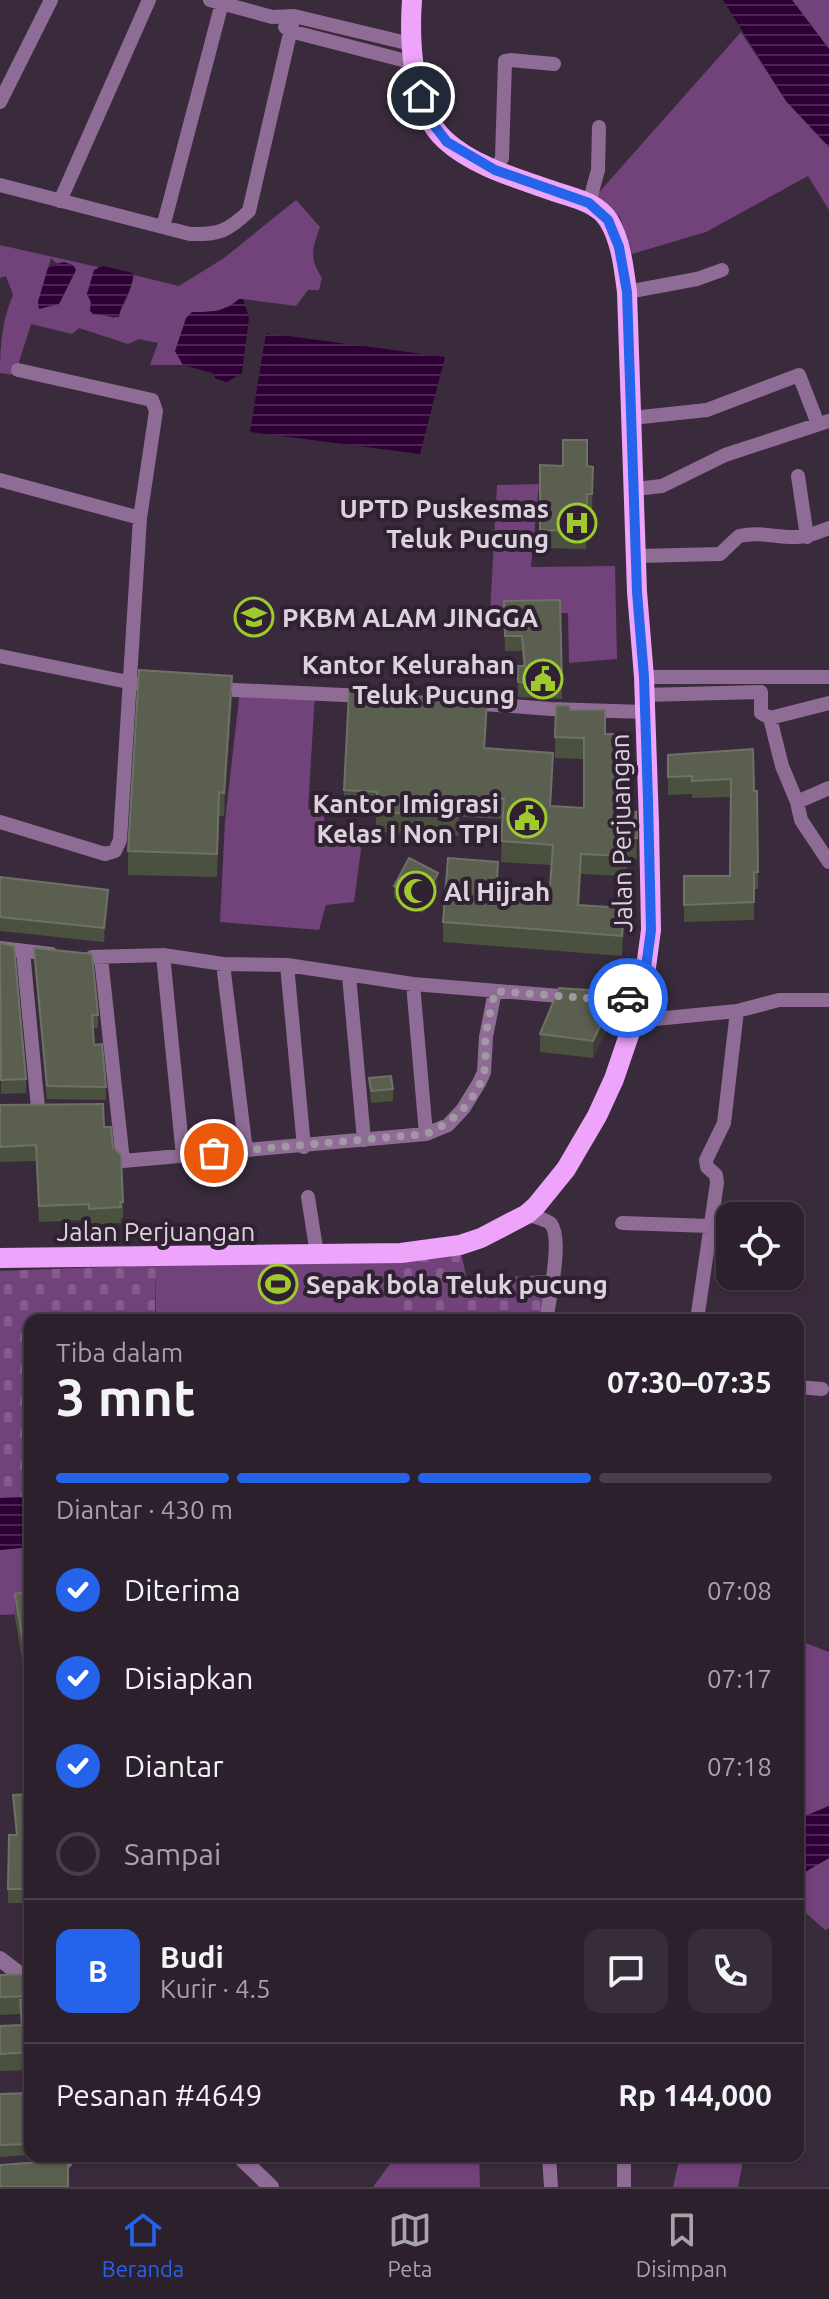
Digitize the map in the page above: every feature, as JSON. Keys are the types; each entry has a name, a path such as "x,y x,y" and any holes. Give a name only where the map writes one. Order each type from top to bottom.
{"main road":[{"path":"412,0 412,54 425,108 440,135 495,170 589,203"},
{"name":"Jalan Perjuangan","path":"0,1258 401,1253 460,1245 481,1238 527,1214 566,1169 597,1116 614,1079 642,997 651,930 627,292 619,247 608,220 589,203"}],"street":[{"path":"0,102 51,0"},
{"path":"60,201 149,0"},
{"path":"163,227 216,2 272,17 294,16 412,54"},
{"path":"0,185 190,234 218,234 234,226 249,211 294,16"},
{"path":"272,17 290,31 412,54"},
{"path":"495,170 502,158 505,61 554,64"},
{"path":"589,203 598,170 599,127"},
{"path":"627,292 697,279 722,270"},
{"path":"0,822 105,854 115,851 120,840 140,518 156,411 152,400 18,370"},
{"path":"632,418 707,410 799,375 823,422 715,459 699,470 662,486 635,489"},
{"path":"798,476 807,537"},
{"path":"0,480 140,518"},
{"path":"638,556 720,554 725,552 733,539 749,533 807,537 829,528"},
{"path":"0,656 146,684"},
{"path":"461,702 551,709 644,695 829,677"},
{"path":"193,687 374,696"},
{"path":"644,695 761,692 761,713 770,718 829,703"},
{"path":"770,718 782,766 801,820 829,862"},
{"path":"797,802 829,788"},
{"path":"0,948 101,958 163,955 223,964 287,965 413,984 612,1000 642,997"},
{"path":"23,951 38,1108"},
{"path":"163,955 183,1156"},
{"path":"101,958 111,1110 123,1161 426,1134 448,1125 463,1109 484,1072 486,1037 495,991"},
{"path":"223,964 246,1151"},
{"path":"287,965 304,1147"},
{"path":"349,976 364,1140"},
{"path":"413,984 426,1134"},
{"path":"635,1021 737,1011 779,1000 829,1000"},
{"path":"698,1314 717,1178 707,1167 706,1160 724,1123 737,1011"},
{"path":"308,1197 317,1254"},
{"path":"527,1214 553,1227 555,1245 547,1314"},
{"path":"622,1223 710,1226"},
{"path":"804,1388 822,1389"},
{"path":"0,1959 24,1977"},
{"path":"32,2165 65,2162"},
{"path":"245,2162 271,2187"},
{"path":"549,2162 551,2187"},
{"path":"624,2162 624,2187"}],"green space":[{"path":"792,0 829,0 829,49"},
{"path":"741,32 786,101 829,147 829,210 808,176 706,232 632,254 620,217 594,198"},
{"path":"296,200 320,227 313,253 322,278 319,290 308,290 296,306 243,299 216,312 192,312 175,351 183,365 150,365 158,343 139,339 128,344 79,328 72,334 31,324 15,375 0,373 2,333 13,295 6,276 0,278 0,245 98,267 87,294 90,307 97,313 114,318 127,298 134,275 179,286 224,258","holes":["51,258 56,263 64,262 76,270 59,304 38,302"]},
{"path":"539,484 531,567 615,566 617,659 569,663 568,613 490,613 497,485"},
{"path":"240,690 315,694 308,809 325,811 322,842 360,844 361,850 354,902 326,905 319,930 220,922 225,821"},
{"path":"460,1249 467,1279 547,1275 540,1314 401,1314 399,1257"},
{"name":"Sepak bola Teluk pucung","path":"401,1253 401,1314 156,1314 156,1265"},
{"path":"156,1265 155,1314 24,1314 24,1497 0,1498 0,1271"},
{"path":"24,1548 24,1614 0,1615 0,1550"},
{"path":"804,1642 829,1652 829,1806 804,1816"},
{"path":"829,1858 829,1928 825,1930 804,1911 804,1873"},
{"path":"392,2162 479,2162 480,2187 373,2187"},
{"path":"679,2162 743,2162 738,2187 673,2187"}],"shaded area":[{"path":"723,0 792,0 829,49 829,147 786,101"},
{"path":"64,262 73,265 76,270 59,304 39,309 38,302 48,268"},
{"path":"103,266 133,273 119,317 90,311 91,302 87,294 94,270"},
{"path":"243,299 249,318 242,373 227,382 216,379 212,373 183,365 175,351 186,318 192,312 223,309"},
{"path":"266,333 445,357 420,454 250,432"},
{"path":"24,1497 24,1548 0,1550 0,1498"},
{"path":"829,1806 829,1858 804,1873 804,1816"}],"building":[{"path":"563,440 587,440 587,466 593,467 592,494 587,494 586,531 540,530 540,465 563,466"},
{"path":"560,600 562,684 518,682 518,666 525,666 522,636 505,636 504,601"},
{"path":"139,670 232,676 224,793 219,792 217,854 128,851"},
{"path":"349,692 487,701 484,748 553,753 550,806 584,808 584,738 555,737 556,705 570,706 570,710 605,710 605,734 619,734 619,811 636,812 637,838 627,838 627,856 581,854 578,905 624,908 622,936 443,922 448,858 498,862 496,897 549,901 553,845 501,841 504,799 459,797 458,816 376,812 377,792 344,790"},
{"path":"753,749 758,872 754,872 754,902 684,905 684,876 730,876 731,779 692,781 692,776 668,777 668,755"},
{"path":"409,858 438,873 423,901 394,886"},
{"path":"0,877 108,890 104,928 0,917"},
{"path":"0,943 14,946 26,1079 1,1080"},
{"path":"34,948 92,954 98,1015 92,1015 94,1045 102,1044 106,1087 47,1086"},
{"path":"559,988 616,992 593,1041 540,1034"},
{"path":"391,1076 393,1089 371,1091 369,1078"},
{"path":"103,1104 104,1127 111,1127 113,1147 121,1155 121,1207 89,1209 89,1204 39,1206 36,1145 0,1147 0,1105"},
{"path":"24,1592 24,1648 15,1594"},
{"path":"24,1794 24,1889 8,1889 9,1835 17,1835 13,1795"},
{"path":"24,1974 24,1996 0,1997 0,1975"},
{"path":"20,2000 24,2000 24,2052 0,2054 0,2026 22,2025"},
{"path":"24,2093 24,2144 0,2145 0,2094"},
{"path":"68,2162 68,2187 0,2187 0,2165"}],"way so far":[{"path":"214,1153 426,1134 448,1125 463,1109 479,1083 484,1072 486,1037 495,991 612,1000 628,998"}],"place":[{"name":"UPTD Puskesmas Teluk Pucung","path":"577,523"},
{"name":"PKBM ALAM JINGGA","path":"254,617"},
{"name":"Kantor Kelurahan Teluk Pucung","path":"543,679"},
{"name":"Kantor Imigrasi Kelas I Non TPI","path":"527,818"},
{"name":"Al Hijrah","path":"416,891"},
{"name":"Sepak bola Teluk pucung","path":"278,1284"}],"route":[{"path":"421,96 430,120 447,142 495,170 589,203 608,220 619,247 627,292 638,617 646,731 651,930 642,997 628,998"}]}
